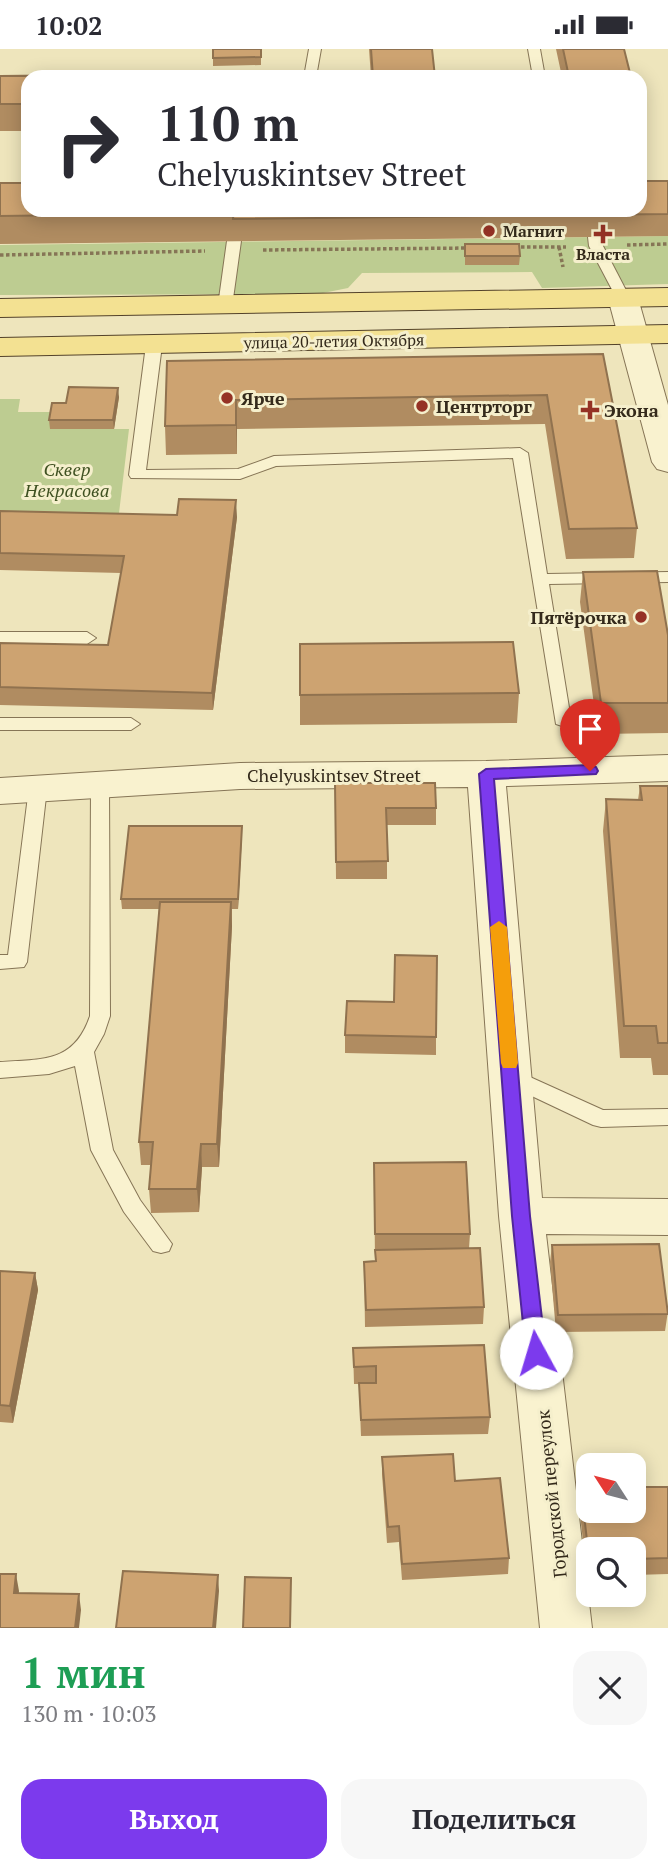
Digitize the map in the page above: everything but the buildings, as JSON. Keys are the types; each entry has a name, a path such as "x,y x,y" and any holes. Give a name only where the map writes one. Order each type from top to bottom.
{"main road":[{"path":"0,308 668,297"},
{"name":"улица 20-летия Октября","path":"0,347 668,334"}],"street":[{"path":"623,298 668,462"},
{"name":"Chelyuskintsev Street","path":"0,790 240,776 486,774 668,768"},
{"name":"Городской переулок","path":"486,774 521,1216 566,1628"},
{"path":"521,1216 668,1217"}],"lane":[{"path":"311,70 315,49"},
{"path":"534,49 538,70"},
{"path":"596,241 623,298"},
{"path":"225,306 233,246"},
{"path":"154,345 136,475 240,474 274,461 520,453 562,720"},
{"path":"539,579 668,577"},
{"path":"0,638 87,638"},
{"path":"0,724 131,724"},
{"path":"0,1069 61,1065 83,1051 95,1037 100,1016 100,784"},
{"path":"0,962 17,962 38,788"},
{"path":"83,1051 102,1150 132,1206 161,1244"},
{"path":"510,1076 601,1119 668,1117"}],"path":[{"path":"505,248 559,247 596,241 668,244"},
{"path":"0,255 233,246 477,248"},
{"path":"559,247 564,269"}],"green space":[{"path":"668,236 668,284 542,288 532,272 362,273 348,288 318,294 0,295 0,245"},
{"name":"Сквер Некрасова","path":"0,399 20,399 18,412 53,412 51,429 129,429 117,530 0,528"}],"slow traffic":[{"path":"499,927 509,1063"}],"place":[{"name":"Магнит","path":"489,231"},
{"name":"Власта","path":"603,234"},
{"name":"Ярче","path":"227,398"},
{"name":"Центрторг","path":"422,406"},
{"name":"Экона","path":"590,410"},
{"name":"Пятёрочка","path":"641,617"}],"route":[{"path":"536,1353 521,1216 486,774 590,771"}]}
